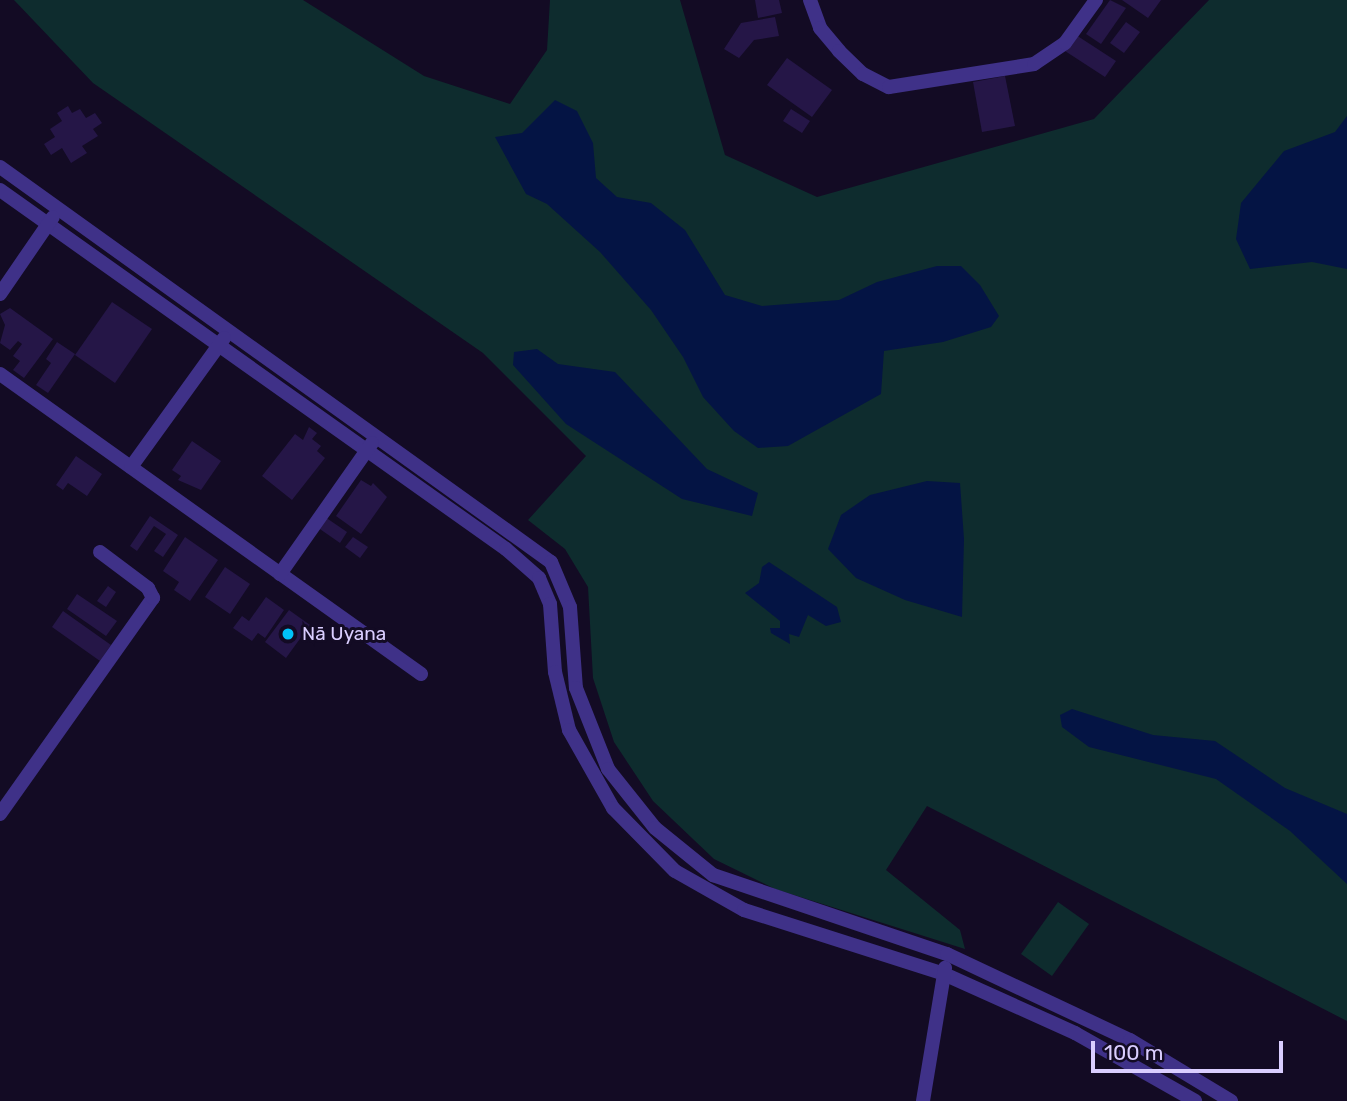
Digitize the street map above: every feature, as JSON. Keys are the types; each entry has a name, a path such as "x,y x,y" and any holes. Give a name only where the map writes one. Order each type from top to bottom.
{"street":[{"path":"810,0 820,29 839,51 863,74 889,87 1034,64 1065,43 1096,0"},
{"path":"0,167 551,562 562,580 570,607 576,688 597,747 621,792 655,828 713,874 736,886 947,954 1130,1040 1231,1101"},
{"path":"0,190 506,549 539,578 550,604 555,672 569,730 597,785 645,844 675,870 744,910 944,974 1075,1033 1195,1101"},
{"path":"0,294 59,208"},
{"path":"131,467 229,330"},
{"path":"0,374 421,674"},
{"path":"280,574 377,435"},
{"path":"0,814 153,598 148,588 100,552"},
{"path":"923,1101 947,954"}],"green space":[{"path":"14,0 303,0 424,76 510,104 547,50 550,0 680,0 725,155 817,197 1094,119 1209,0 1347,0 1347,1021 927,806 886,870 960,930 965,949 775,889 714,859 653,801 614,742 593,678 588,587 565,549 528,520 586,456 483,353 93,83"},
{"path":"1058,902 1089,924 1052,976 1021,954"}],"shaded area":[{"path":"555,100 577,111 593,143 596,178 617,197 651,203 685,230 725,295 762,306 839,300 877,282 937,266 961,266 980,285 999,316 991,327 943,342 884,351 881,394 788,446 758,448 734,431 703,397 683,357 651,310 600,252 547,204 526,194 495,137 522,133"},
{"path":"1347,116 1347,269 1312,262 1250,269 1236,239 1241,203 1284,151 1335,132"},
{"path":"537,349 558,364 615,372 707,469 758,493 752,516 682,499 566,424 513,365 514,352"},
{"path":"927,481 960,483 964,539 962,617 905,600 856,578 828,549 841,515 870,495"},
{"path":"769,562 837,607 841,622 826,626 808,615 799,637 789,634 790,644 771,633 770,628 780,628 780,621 745,593 759,583 762,567"},
{"path":"1072,709 1153,735 1215,741 1285,788 1347,814 1347,884 1290,831 1216,779 1089,747 1062,727 1060,715"}],"building":[{"path":"755,0 779,0 782,13 758,18"},
{"path":"1110,0 1126,8 1101,44 1086,34"},
{"path":"1122,0 1161,0 1148,18"},
{"path":"775,17 779,36 754,40 739,58 724,49 741,23"},
{"path":"1126,22 1140,32 1124,53 1110,43"},
{"path":"1076,35 1116,61 1105,77 1065,51"},
{"path":"787,58 832,90 812,117 767,85"},
{"path":"1005,76 1015,126 982,132 973,82"},
{"path":"68,106 72,113 80,109 86,118 95,113 102,123 93,129 98,136 82,146 87,153 71,163 62,148 51,155 44,144 55,137 50,129 62,121 57,113"},
{"path":"791,109 810,121 802,133 783,121"},
{"path":"112,302 152,329 115,383 75,355"},
{"path":"10,308 53,339 24,378 13,370 20,361 13,356 22,344 18,341 10,350 0,343 5,325 0,314"},
{"path":"57,342 75,354 48,393 36,385 51,363 46,359"},
{"path":"309,427 317,433 312,439 321,446 317,451 325,458 292,500 262,476 295,434 303,440"},
{"path":"192,441 221,461 201,490 178,480 181,476 172,470"},
{"path":"76,456 102,474 87,496 68,483 63,490 56,485"},
{"path":"361,480 371,486 373,483 387,497 361,534 336,516"},
{"path":"150,516 178,535 163,557 154,551 166,534 154,526 137,551 130,546"},
{"path":"325,517 347,532 340,543 317,527"},
{"path":"185,537 218,560 190,601 174,590 179,582 163,571"},
{"path":"353,537 368,547 360,558 345,547"},
{"path":"225,567 250,584 230,614 205,597"},
{"path":"108,586 116,592 106,607 97,601"},
{"path":"77,594 117,621 106,636 67,609"},
{"path":"266,597 284,610 265,638 258,633 252,641 233,628 242,616 249,621"},
{"name":"Nā Uyana","path":"289,610 310,625 286,658 265,642"},
{"path":"63,611 111,645 100,661 52,627"}],"place":[{"name":"Nā Uyana","path":"288,634"}]}
